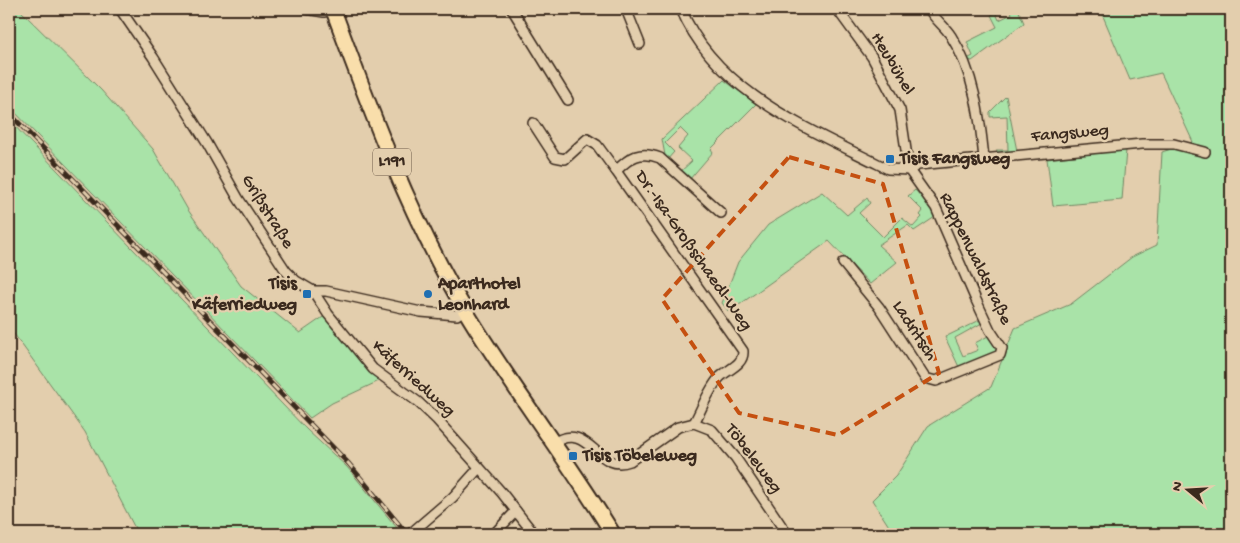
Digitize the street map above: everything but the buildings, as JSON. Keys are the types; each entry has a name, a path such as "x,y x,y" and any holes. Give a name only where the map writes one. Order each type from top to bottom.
{"main road":[{"name":"L191","path":"333,9 391,161 429,244 465,309 613,534"}],"street":[{"name":"Grißstraße","path":"120,9 208,143 268,246 296,281 313,291 326,291 421,312 457,315 465,309"},
{"path":"306,9 324,12 333,9"},
{"path":"512,9 568,100"},
{"path":"626,9 640,44"},
{"path":"681,9 696,38 716,65 764,102 807,128 888,169 909,170"},
{"name":"Heubühel","path":"837,9 872,57 900,110 909,170"},
{"path":"929,9 934,18 950,34 963,60 980,116 984,159"},
{"name":"Dr.-Isa-Großschaedl-Weg","path":"533,123 555,157 565,159 587,140 597,145 743,351 743,356 738,364 719,378 694,423"},
{"name":"Fangsweg","path":"909,170 918,165 1142,144 1174,144 1205,152"},
{"name":"Dr.-Isa-Großschaedl-Weg","path":"616,171 630,158 639,154 650,154 660,158 722,213"},
{"name":"Rappenwaldstraße","path":"909,170 936,208 990,330 1002,348 1000,355"},
{"name":"Ladritsch","path":"843,263 879,306 925,378 936,381 1000,355"},
{"name":"Käferriedweg","path":"313,291 328,314 373,369 428,412 479,468 534,534"},
{"path":"553,444 565,436 576,437 613,463 621,464 630,461 678,427 694,423"},
{"name":"Töbeleweg","path":"694,423 715,433 735,457 787,534"},
{"path":"410,534 453,497 479,468"},
{"path":"494,534 516,511"}],"highlighted area":[{"path":"789,157 883,184 939,373 838,435 739,413 662,299"}],"green space":[{"path":"9,9 19,9 101,90 153,149 188,210 241,286 300,333 326,315 379,381 332,403 310,418 9,106"},
{"path":"1010,9 1018,9 1024,23 972,61 967,59 973,56 967,42 997,27 991,15 996,13 999,20 1012,14"},
{"path":"1100,9 1231,9 1231,534 894,534 872,500 896,476 928,426 991,387 1015,328 1071,304 1132,257 1157,245 1162,152 1193,142 1161,73 1130,80"},
{"path":"724,80 756,104 711,149 713,152 689,180 680,172 692,161 678,148 688,136 680,128 665,143 674,152 666,161 662,139"},
{"path":"1006,96 1017,151 997,153 997,150 1008,150 1007,116 990,117 990,112"},
{"path":"9,120 307,430 347,467 402,534 138,534 85,432 9,327"},
{"path":"1126,150 1122,200 1053,206 1047,159"},
{"path":"915,190 928,204 935,217 914,231 908,225 878,245 897,262 870,284 829,241 729,312 722,303 738,262 768,225 822,192 847,215 867,198 870,203 859,213 883,237 902,218 913,227 922,217 920,215 923,211 908,196"},
{"path":"982,319 982,323 955,338 963,356 978,350 975,343 990,335 997,347 996,352 959,367 945,337"}],"railway":[{"path":"9,113 349,464 407,534"}],"place":[{"name":"Tisis Fangsweg","path":"890,159"},
{"name":"Tisis Käferriedweg","path":"307,294"},
{"name":"Aparthotel Leonhard","path":"428,294"},
{"name":"Tisis Töbeleweg","path":"573,456"}]}
